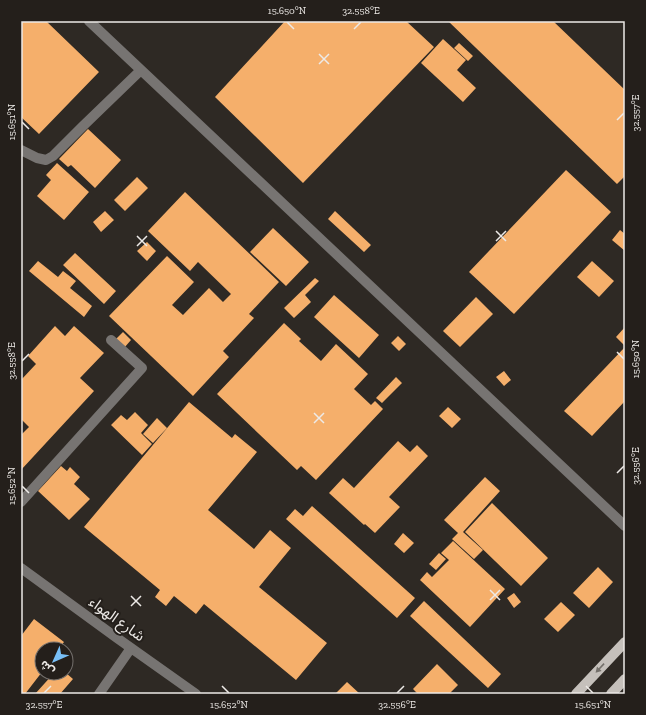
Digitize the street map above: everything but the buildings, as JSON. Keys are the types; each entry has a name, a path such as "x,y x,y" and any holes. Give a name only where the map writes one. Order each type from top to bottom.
{"main road":[{"path":"576,694 625,642"},
{"path":"611,694 625,679"}],"street":[{"path":"89,21 625,526"},
{"path":"21,150 37,158 46,160 54,156 141,70"},
{"path":"21,502 142,368 111,340"},
{"name":"شارع الهواء","path":"21,568 196,694"},
{"path":"99,694 131,648"}]}
